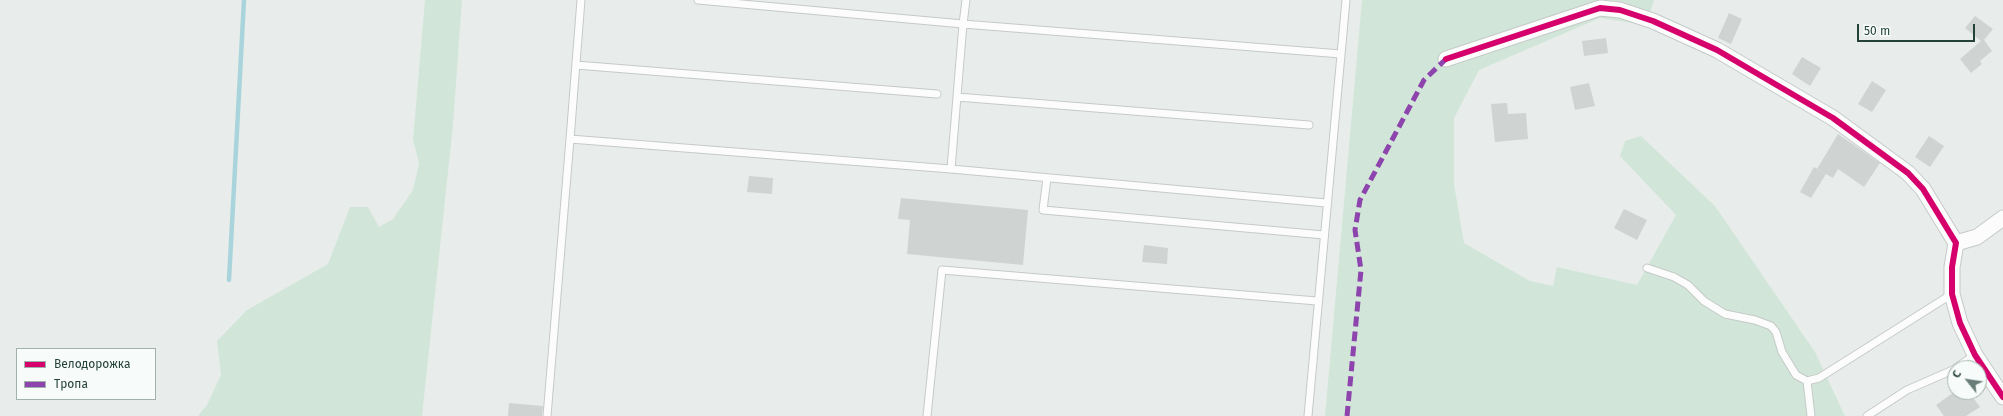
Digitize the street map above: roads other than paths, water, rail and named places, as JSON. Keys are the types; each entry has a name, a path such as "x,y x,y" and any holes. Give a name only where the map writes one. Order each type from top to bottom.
{"street":[{"path":"1446,59 1600,8 1620,10 1653,20 1717,50 1833,118 1908,173 1923,189 1956,243 1952,267 1952,294 1960,323 1975,355 2003,397"},
{"path":"1956,243 1977,237 2003,218"}],"lane":[{"path":"547,416 581,0"},
{"path":"698,0 964,24 1341,54"},
{"path":"951,169 966,0"},
{"path":"1308,416 1326,202 1346,0"},
{"path":"576,65 937,94"},
{"path":"957,97 1309,125"},
{"path":"570,139 951,169 1326,202"},
{"path":"1047,178 1043,210 1324,235"},
{"path":"1647,268 1674,277 1688,285 1704,301 1725,314 1755,320 1771,326 1776,332 1782,352 1796,374 1807,381 1819,378 1952,294"},
{"path":"927,416 942,270 1317,301"},
{"path":"1968,360 1975,355"},
{"path":"1867,416 1908,390 1947,372"},
{"path":"1807,381 1811,416"}],"waterway":[{"path":"229,280 244,0"}]}
